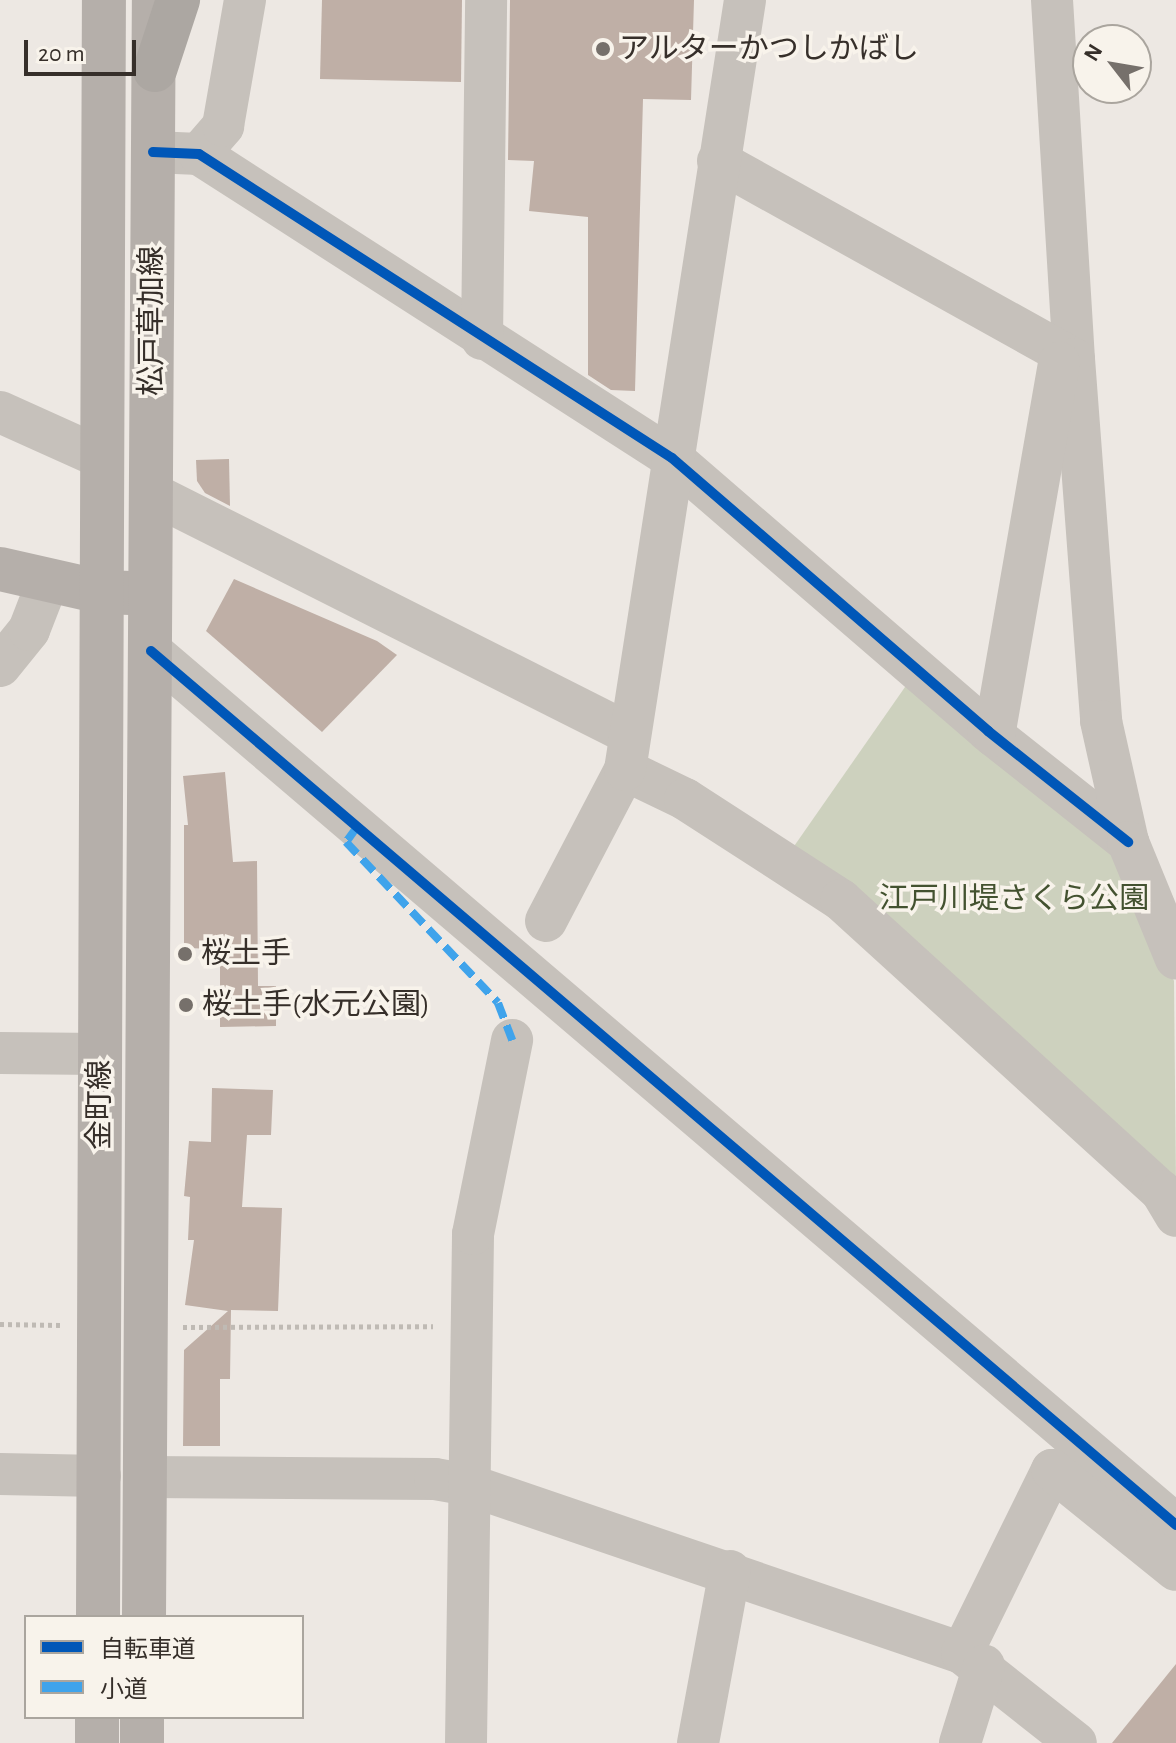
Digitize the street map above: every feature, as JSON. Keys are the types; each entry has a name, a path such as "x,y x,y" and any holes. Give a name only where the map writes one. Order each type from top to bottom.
{"highway":[{"path":"155,70 178,0"}],"main road":[{"name":"松戸草加線","path":"101,592 104,0"},
{"name":"松戸草加線","path":"151,593 154,0"},
{"path":"0,569 101,592 151,593"},
{"name":"金町線","path":"98,1615 101,592"},
{"name":"金町線","path":"144,1615 151,593"},
{"path":"97,1719 97,1743"},
{"path":"142,1719 142,1743"}],"street":[{"path":"199,154 223,126 245,0"},
{"path":"482,339 486,0"},
{"path":"546,921 628,752 745,0"},
{"path":"1052,0 1068,355 1101,721 1128,842 1176,959"},
{"path":"153,152 199,154 482,339 672,458 994,736 1128,842"},
{"path":"718,161 1068,355"},
{"path":"994,736 1068,355"},
{"path":"0,412 100,457"},
{"path":"151,493 628,752 685,799 841,900 1161,1191 1176,1216"},
{"path":"0,666 29,630 48,581"},
{"path":"151,651 1176,1525"},
{"path":"466,1743 473,1234 512,1040"},
{"path":"0,1053 99,1054"},
{"path":"960,1743 973,1659 1052,1470 1176,1570"},
{"path":"0,1474 100,1476"},
{"path":"146,1477 435,1479 469,1485 730,1571 973,1659 1076,1743"},
{"path":"698,1743 730,1571"}],"path":[{"path":"0,1324 65,1325"},
{"path":"178,1327 471,1325"}],"green space":[{"name":"江戸川堤さくら公園","path":"912,677 1116,849 1174,981 1176,1188 790,852"}],"building":[{"path":"322,0 462,0 461,82 320,79"},
{"path":"510,0 694,0 691,100 643,99 635,391 611,390 588,375 588,217 529,211 534,161 508,160"},
{"path":"229,459 230,506 205,493 197,481 196,460"},
{"path":"234,579 377,641 397,655 322,732 206,631"},
{"path":"225,772 233,862 257,861 258,986 276,986 276,1026 220,1027 220,949 184,948 184,825 188,825 183,776"},
{"path":"212,1088 273,1090 271,1135 247,1135 242,1207 282,1208 278,1311 231,1310 230,1379 220,1379 220,1446 183,1446 184,1350 228,1311 185,1305 194,1240 188,1240 190,1197 184,1196 189,1141 211,1142"},
{"path":"1176,1664 1176,1743 1112,1743"}],"marked path":[{"path":"357,827 346,842 498,1003 512,1040"}],"cycle path":[{"path":"153,152 199,154 672,458 988,731 1128,842"},
{"path":"151,651 1176,1525"}],"place":[{"name":"アルターかつしかばし","path":"603,49"},
{"name":"桜土手","path":"185,954"},
{"name":"桜土手(水元公園)","path":"186,1005"}]}
